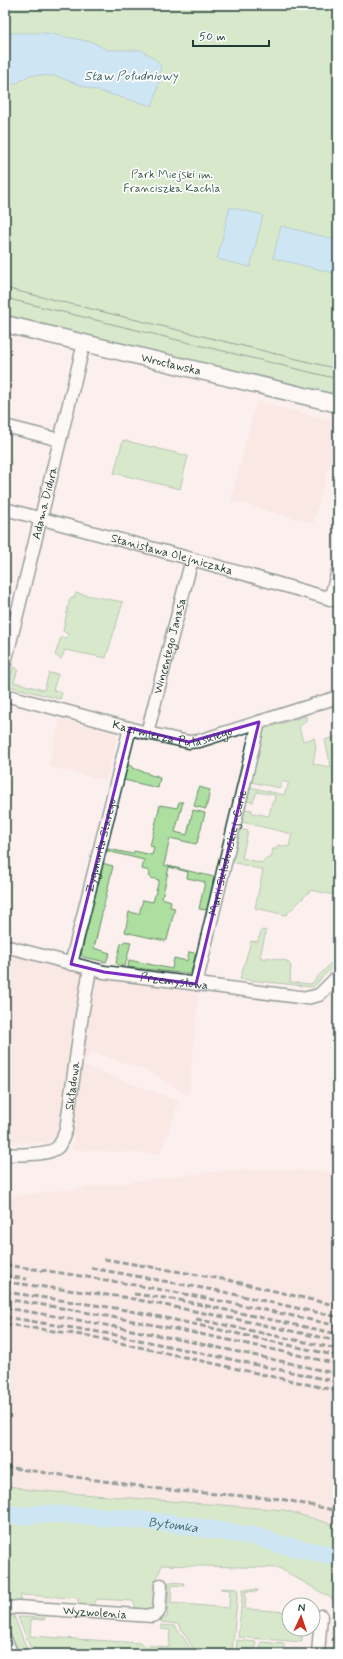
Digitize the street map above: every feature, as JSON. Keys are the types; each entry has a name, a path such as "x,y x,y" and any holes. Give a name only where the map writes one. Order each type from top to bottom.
{"main road":[{"name":"Wrocławska","path":"5,324 338,404"}],"street":[{"name":"Adama Didura","path":"5,663 84,343"},
{"path":"5,426 60,440"},
{"name":"Stanisława Olejniczaka","path":"5,509 192,559 334,600"},
{"name":"Wincentego Janasa","path":"147,733 192,559"},
{"path":"334,600 338,571"},
{"name":"Kazimierza Pułaskiego","path":"5,695 147,733 189,742 199,741 338,697"},
{"name":"Marii Skłodowskiej-Curie","path":"196,984 259,722"},
{"name":"Zygmunta Starego","path":"71,964 130,728"},
{"name":"Przemysłowa","path":"5,946 90,969 126,976 307,998 319,995 338,976"},
{"name":"Składowa","path":"5,1155 49,1152 58,1146 62,1140 66,1130 90,969"},
{"name":"Wyzwolenia","path":"5,1612 10,1608 18,1607 152,1616 157,1614 159,1611 161,1585"},
{"path":"318,1654 319,1637"},
{"path":"5,1638 12,1654"}],"highlighted area":[{"path":"259,722 196,984 104,972 71,964 130,728 189,742"}],"shaded area":[{"path":"256,401 338,422 330,462 313,524 231,500"},
{"path":"60,719 118,734 106,781 48,766"},
{"path":"5,951 199,990 189,1096 148,1071 92,1052 82,1065 68,1062 58,1131 49,1142 5,1143"},
{"path":"82,1065 179,1101 160,1154 72,1150"},
{"path":"267,1169 338,1172 338,1526 284,1510 30,1490 5,1485 5,1197 210,1172"}],"green space":[{"name":"Park Miejski im. Franciszka Kachla","path":"5,5 338,5 338,395 5,315"},
{"path":"123,440 188,456 180,489 114,473"},
{"path":"76,593 123,602 106,658 65,650 61,659 55,655 61,637 67,638 68,634 63,631 70,598 74,598"},
{"path":"13,667 18,669 14,682 44,690 49,673 58,674 53,690 62,693 60,699 8,686"},
{"path":"306,716 305,721 299,727 303,741 314,738 316,747 313,764 331,767 325,740 338,736 338,896 311,890 286,915 255,908 263,870 232,862 240,829 248,831 242,858 262,863 266,858 271,858 273,849 277,849 278,845 289,847 292,834 242,822 245,809 252,810 252,813 269,816 272,802 274,802 275,795 257,792 253,802 247,801 250,787 284,795 289,783 282,781 280,788 251,782 264,729"},
{"path":"127,765 154,776 157,775 156,777 160,778 158,788 124,780"},
{"path":"199,787 210,790 206,809 194,806"},
{"path":"179,802 183,802 175,832 187,835 193,810 205,813 197,843 170,838 164,865 214,877 207,910 199,909 205,882 187,878 188,872 169,867 162,898 171,901 170,907 175,908 167,940 165,941 125,932 129,912 139,914 143,900 153,902 159,880 150,878 149,871 142,869 144,860 107,851 108,849 133,854 134,851 152,855 154,847 150,846 160,805 177,808"},
{"path":"102,863 113,866 94,948 110,953 106,962 83,957 81,955"},
{"path":"262,930 266,931 260,957 287,961 291,966 290,982 311,984 338,956 338,961 313,987 240,979 251,941 257,942"},
{"path":"125,941 131,942 125,966 120,966 116,963 121,944"},
{"path":"189,952 196,953 191,973 189,974 128,967 129,960 172,969 174,958 187,961"},
{"path":"5,1485 30,1490 284,1510 338,1526 338,1602 279,1568 162,1565 155,1583 154,1608 152,1609 136,1608 133,1601 98,1599 95,1602 95,1608 78,1607 78,1598 21,1595 20,1604 5,1604"},
{"path":"169,1582 184,1583 183,1586 172,1585 171,1603 229,1608 230,1590 220,1589 238,1589 232,1654 191,1654 192,1646 178,1624 161,1622 161,1618 167,1618"},
{"path":"243,1589 258,1590 257,1592 246,1591 245,1609 281,1611 281,1637 302,1637 302,1642 238,1637"},
{"path":"13,1614 29,1654 18,1654 11,1639 8,1623"},
{"path":"18,1617 45,1618 44,1620 31,1619 30,1636 141,1643 141,1645 169,1647 170,1630 161,1629 161,1625 175,1626 189,1646 189,1654 33,1654"},
{"path":"237,1640 256,1642 255,1650 241,1649 240,1654 236,1654"},
{"path":"261,1642 284,1644 283,1652 260,1651"}],"water":[{"name":"Staw Południowy","path":"5,33 46,33 92,42 108,50 141,50 161,65 158,88 152,106 88,88 56,76 30,75 15,84 5,84"},
{"path":"230,207 263,215 250,267 217,259"},
{"path":"281,226 338,240 338,274 273,258"}],"waterway":[{"name":"Bytomka","path":"5,1513 23,1516 42,1514 131,1519 183,1525 263,1538 278,1544 338,1557"}],"tram line":[{"path":"5,288 338,369"},
{"path":"5,298 338,379"}],"railway":[{"path":"104,1259 228,1280 338,1306"},
{"path":"5,1265 89,1277 172,1292 338,1326"},
{"path":"91,1268 219,1291 338,1317"},
{"path":"5,1276 27,1279"},
{"path":"5,1282 123,1297 338,1341"},
{"path":"5,1292 115,1308 338,1356"},
{"path":"134,1294 179,1300 338,1334"},
{"path":"5,1299 172,1328 338,1364"},
{"path":"5,1308 130,1330 338,1374"},
{"path":"5,1317 111,1334 338,1382"},
{"path":"196,1319 338,1349"},
{"path":"5,1324 89,1336 338,1391"},
{"path":"5,1467 167,1490 281,1499 338,1511"}]}
